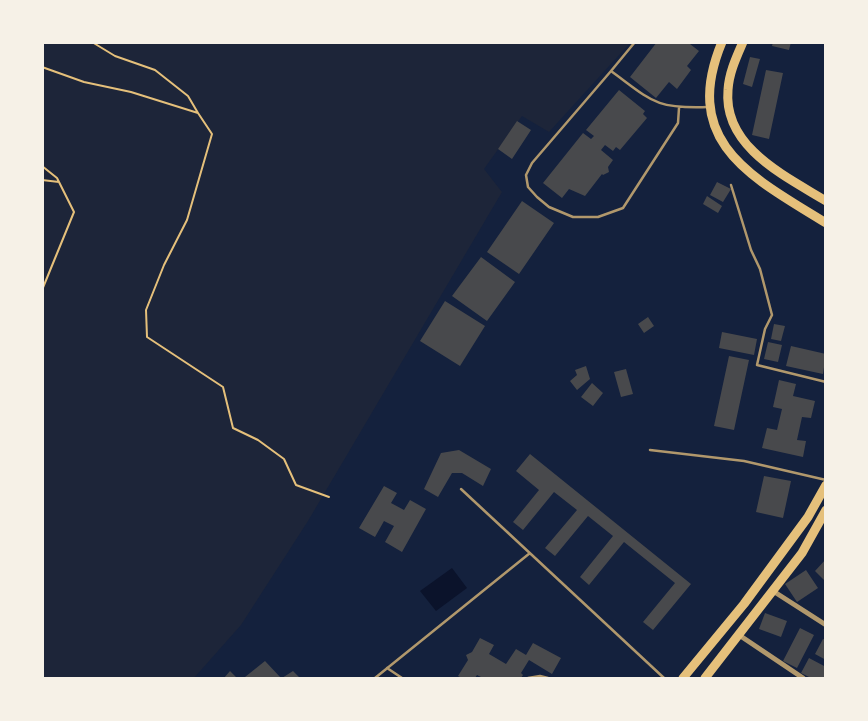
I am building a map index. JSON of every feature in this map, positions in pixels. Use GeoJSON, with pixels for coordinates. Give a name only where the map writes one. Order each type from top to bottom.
{"type":"FeatureCollection","features":[{"type":"Feature","properties":{"kind":"main road"},"geometry":{"type":"LineString","coordinates":[[722,42],[709,86],[709,107],[716,132],[740,165],[766,186],[826,223]]}},
{"type":"Feature","properties":{"kind":"main road"},"geometry":{"type":"LineString","coordinates":[[742,42],[728,88],[727,100],[734,124],[744,140],[765,162],[826,201]]}},
{"type":"Feature","properties":{"kind":"main road"},"geometry":{"type":"LineString","coordinates":[[683,678],[744,604],[808,517],[826,485]]}},
{"type":"Feature","properties":{"kind":"main road"},"geometry":{"type":"LineString","coordinates":[[705,678],[802,553],[826,510]]}},
{"type":"Feature","properties":{"kind":"street"},"geometry":{"type":"LineString","coordinates":[[773,591],[826,625]]}},
{"type":"Feature","properties":{"kind":"street"},"geometry":{"type":"LineString","coordinates":[[739,635],[803,678]]}},
{"type":"Feature","properties":{"kind":"lane"},"geometry":{"type":"LineString","coordinates":[[635,42],[532,163],[526,175],[528,187],[549,207],[573,217],[598,217],[623,208],[678,123],[679,108]]}},
{"type":"Feature","properties":{"kind":"lane"},"geometry":{"type":"LineString","coordinates":[[611,71],[655,103],[679,108],[709,107]]}},
{"type":"Feature","properties":{"kind":"lane"},"geometry":{"type":"LineString","coordinates":[[731,186],[751,250],[760,268],[772,315],[765,329],[757,365],[826,382]]}},
{"type":"Feature","properties":{"kind":"lane"},"geometry":{"type":"LineString","coordinates":[[650,450],[744,461],[826,480]]}},
{"type":"Feature","properties":{"kind":"lane"},"geometry":{"type":"LineString","coordinates":[[461,489],[664,678]]}},
{"type":"Feature","properties":{"kind":"lane"},"geometry":{"type":"LineString","coordinates":[[375,678],[530,552]]}},
{"type":"Feature","properties":{"kind":"lane"},"geometry":{"type":"LineString","coordinates":[[387,668],[402,678]]}},
{"type":"Feature","properties":{"kind":"lane"},"geometry":{"type":"LineString","coordinates":[[528,678],[540,676],[548,678]]}},
{"type":"Feature","properties":{"kind":"path"},"geometry":{"type":"LineString","coordinates":[[92,42],[115,56],[155,70],[188,96],[212,134],[210,148],[187,220],[164,265],[146,310],[147,337],[223,387],[233,428],[258,440],[284,459],[296,485],[329,497]]}},
{"type":"Feature","properties":{"kind":"path"},"geometry":{"type":"LineString","coordinates":[[42,66],[84,82],[131,92],[198,113]]}},
{"type":"Feature","properties":{"kind":"path"},"geometry":{"type":"LineString","coordinates":[[42,166],[59,182],[74,212],[42,290]]}},
{"type":"Feature","properties":{"kind":"path"},"geometry":{"type":"LineString","coordinates":[[42,180],[59,182]]}},
{"type":"Feature","properties":{"kind":"shaded area"},"geometry":{"type":"Polygon","coordinates":[[[42,43],[630,43],[549,132],[522,116],[484,169],[502,192],[308,521],[241,625],[194,678],[43,678],[42,43]]]}},
{"type":"Feature","properties":{"kind":"shaded area"},"geometry":{"type":"Polygon","coordinates":[[[452,568],[467,588],[436,611],[420,591],[452,568]]]}},
{"type":"Feature","properties":{"kind":"building"},"geometry":{"type":"Polygon","coordinates":[[[657,42],[692,42],[690,44],[699,51],[687,66],[691,70],[677,89],[669,82],[656,98],[630,77],[657,42]]]}},
{"type":"Feature","properties":{"kind":"building"},"geometry":{"type":"Polygon","coordinates":[[[773,42],[791,42],[789,50],[772,46],[773,42]]]}},
{"type":"Feature","properties":{"kind":"building"},"geometry":{"type":"Polygon","coordinates":[[[750,57],[760,59],[752,87],[743,84],[750,57]]]}},
{"type":"Feature","properties":{"kind":"building"},"geometry":{"type":"Polygon","coordinates":[[[766,70],[783,73],[769,139],[752,135],[766,70]]]}},
{"type":"Feature","properties":{"kind":"building"},"geometry":{"type":"Polygon","coordinates":[[[619,90],[645,111],[643,114],[647,118],[620,150],[616,147],[613,151],[605,145],[601,150],[613,160],[608,167],[609,172],[602,174],[585,196],[569,189],[562,198],[543,183],[583,133],[591,139],[594,136],[586,130],[619,90]]]}},
{"type":"Feature","properties":{"kind":"building"},"geometry":{"type":"Polygon","coordinates":[[[517,121],[531,130],[512,159],[498,149],[517,121]]]}},
{"type":"Feature","properties":{"kind":"building"},"geometry":{"type":"Polygon","coordinates":[[[717,182],[731,189],[723,202],[710,195],[717,182]]]}},
{"type":"Feature","properties":{"kind":"building"},"geometry":{"type":"Polygon","coordinates":[[[707,196],[722,206],[718,213],[703,204],[707,196]]]}},
{"type":"Feature","properties":{"kind":"building"},"geometry":{"type":"Polygon","coordinates":[[[522,201],[554,223],[519,274],[487,252],[522,201]]]}},
{"type":"Feature","properties":{"kind":"building"},"geometry":{"type":"Polygon","coordinates":[[[481,257],[515,282],[487,321],[452,296],[481,257]]]}},
{"type":"Feature","properties":{"kind":"building"},"geometry":{"type":"Polygon","coordinates":[[[445,301],[485,326],[460,366],[420,341],[445,301]]]}},
{"type":"Feature","properties":{"kind":"building"},"geometry":{"type":"Polygon","coordinates":[[[648,317],[654,326],[644,333],[638,324],[648,317]]]}},
{"type":"Feature","properties":{"kind":"building"},"geometry":{"type":"Polygon","coordinates":[[[774,324],[785,326],[781,341],[771,339],[774,324]]]}},
{"type":"Feature","properties":{"kind":"building"},"geometry":{"type":"Polygon","coordinates":[[[722,332],[757,339],[754,355],[719,348],[722,332]]]}},
{"type":"Feature","properties":{"kind":"building"},"geometry":{"type":"Polygon","coordinates":[[[768,342],[782,345],[778,362],[764,359],[768,342]]]}},
{"type":"Feature","properties":{"kind":"building"},"geometry":{"type":"Polygon","coordinates":[[[791,346],[826,354],[823,374],[786,366],[791,346]]]}},
{"type":"Feature","properties":{"kind":"building"},"geometry":{"type":"Polygon","coordinates":[[[729,356],[749,360],[734,430],[714,426],[729,356]]]}},
{"type":"Feature","properties":{"kind":"building"},"geometry":{"type":"Polygon","coordinates":[[[586,366],[590,379],[577,390],[570,381],[577,375],[575,370],[586,366]]]}},
{"type":"Feature","properties":{"kind":"building"},"geometry":{"type":"Polygon","coordinates":[[[626,369],[633,394],[621,397],[614,372],[626,369]]]}},
{"type":"Feature","properties":{"kind":"building"},"geometry":{"type":"Polygon","coordinates":[[[779,380],[796,384],[793,396],[815,401],[811,418],[802,417],[797,440],[806,441],[803,457],[762,448],[767,428],[777,430],[782,409],[773,407],[779,380]]]}},
{"type":"Feature","properties":{"kind":"building"},"geometry":{"type":"Polygon","coordinates":[[[592,383],[603,393],[593,406],[581,397],[592,383]]]}},
{"type":"Feature","properties":{"kind":"building"},"geometry":{"type":"Polygon","coordinates":[[[459,450],[491,469],[483,486],[462,473],[452,473],[438,497],[424,489],[441,453],[459,450]]]}},
{"type":"Feature","properties":{"kind":"building"},"geometry":{"type":"Polygon","coordinates":[[[530,454],[691,584],[653,630],[643,622],[675,583],[624,542],[589,585],[580,577],[613,536],[588,516],[555,556],[545,548],[577,510],[554,492],[523,530],[513,522],[539,490],[516,471],[530,454]]]}},
{"type":"Feature","properties":{"kind":"building"},"geometry":{"type":"Polygon","coordinates":[[[764,476],[791,481],[783,518],[756,512],[764,476]]]}},
{"type":"Feature","properties":{"kind":"building"},"geometry":{"type":"Polygon","coordinates":[[[384,486],[397,493],[391,503],[404,510],[410,500],[426,509],[402,552],[385,542],[394,526],[384,521],[375,537],[359,528],[384,486]]]}},
{"type":"Feature","properties":{"kind":"building"},"geometry":{"type":"Polygon","coordinates":[[[826,559],[826,582],[815,571],[826,559]]]}},
{"type":"Feature","properties":{"kind":"building"},"geometry":{"type":"Polygon","coordinates":[[[806,570],[818,588],[797,602],[785,584],[806,570]]]}},
{"type":"Feature","properties":{"kind":"building"},"geometry":{"type":"Polygon","coordinates":[[[765,613],[787,621],[781,637],[759,629],[765,613]]]}},
{"type":"Feature","properties":{"kind":"building"},"geometry":{"type":"Polygon","coordinates":[[[800,628],[814,635],[797,668],[783,661],[800,628]]]}},
{"type":"Feature","properties":{"kind":"building"},"geometry":{"type":"Polygon","coordinates":[[[480,638],[494,645],[489,654],[506,664],[516,649],[526,655],[533,643],[561,658],[552,674],[529,660],[521,673],[523,675],[521,678],[483,678],[477,675],[475,678],[462,678],[458,676],[468,660],[466,655],[472,652],[480,638]]]}},
{"type":"Feature","properties":{"kind":"building"},"geometry":{"type":"Polygon","coordinates":[[[823,639],[826,640],[826,660],[815,654],[823,639]]]}},
{"type":"Feature","properties":{"kind":"building"},"geometry":{"type":"Polygon","coordinates":[[[809,658],[826,667],[826,678],[811,678],[801,673],[809,658]]]}},
{"type":"Feature","properties":{"kind":"building"},"geometry":{"type":"Polygon","coordinates":[[[265,661],[281,678],[245,677],[265,661]]]}},
{"type":"Feature","properties":{"kind":"building"},"geometry":{"type":"Polygon","coordinates":[[[230,671],[237,678],[224,678],[230,671]]]}},
{"type":"Feature","properties":{"kind":"building"},"geometry":{"type":"Polygon","coordinates":[[[293,671],[300,678],[282,678],[293,671]]]}}]}
